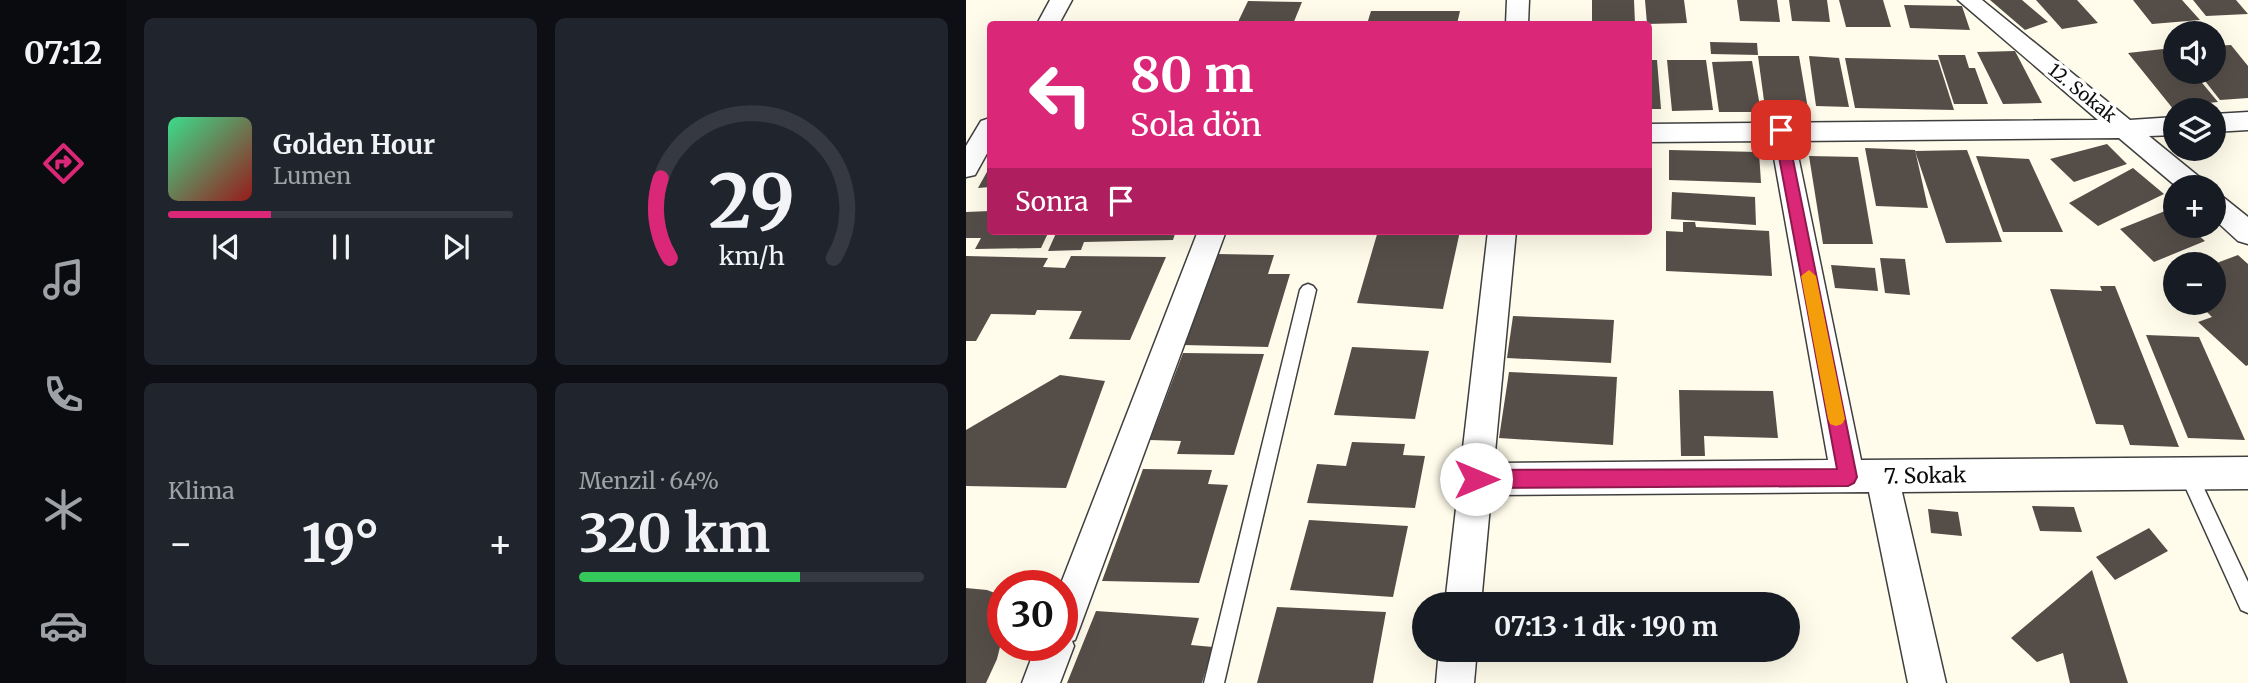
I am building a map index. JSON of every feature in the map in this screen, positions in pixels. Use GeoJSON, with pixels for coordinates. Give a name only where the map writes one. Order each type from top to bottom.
{"type":"FeatureCollection","features":[{"type":"Feature","properties":{"kind":"street"},"geometry":{"type":"LineString","coordinates":[[1050,21],[1061,0]]}},
{"type":"Feature","properties":{"kind":"street"},"geometry":{"type":"LineString","coordinates":[[1517,21],[1518,0]]}},
{"type":"Feature","properties":{"kind":"street","name":"12. Sokak"},"geometry":{"type":"LineString","coordinates":[[1969,0],[2180,175]]}},
{"type":"Feature","properties":{"kind":"street"},"geometry":{"type":"LineString","coordinates":[[2226,122],[2248,121]]}},
{"type":"Feature","properties":{"kind":"street"},"geometry":{"type":"LineString","coordinates":[[1652,133],[2163,127]]}},
{"type":"Feature","properties":{"kind":"street"},"geometry":{"type":"LineString","coordinates":[[1781,130],[1865,477],[1927,683]]}},
{"type":"Feature","properties":{"kind":"street"},"geometry":{"type":"LineString","coordinates":[[966,168],[987,138]]}},
{"type":"Feature","properties":{"kind":"street"},"geometry":{"type":"LineString","coordinates":[[2226,214],[2248,233]]}},
{"type":"Feature","properties":{"kind":"street"},"geometry":{"type":"LineString","coordinates":[[1078,585],[1210,235]]}},
{"type":"Feature","properties":{"kind":"street"},"geometry":{"type":"LineString","coordinates":[[1464,592],[1502,235]]}},
{"type":"Feature","properties":{"kind":"street","name":"7. Sokak"},"geometry":{"type":"LineString","coordinates":[[1476,479],[2248,473]]}},
{"type":"Feature","properties":{"kind":"street"},"geometry":{"type":"LineString","coordinates":[[1041,683],[1049,661]]}},
{"type":"Feature","properties":{"kind":"street"},"geometry":{"type":"LineString","coordinates":[[1455,683],[1457,662]]}},
{"type":"Feature","properties":{"kind":"lane"},"geometry":{"type":"LineString","coordinates":[[1214,683],[1308,290]]}},
{"type":"Feature","properties":{"kind":"lane"},"geometry":{"type":"LineString","coordinates":[[2188,474],[2248,603]]}},
{"type":"Feature","properties":{"kind":"building"},"geometry":{"type":"Polygon","coordinates":[[[1592,0],[1634,0],[1635,21],[1592,21],[1592,0]]]}},
{"type":"Feature","properties":{"kind":"building"},"geometry":{"type":"Polygon","coordinates":[[[1645,0],[1684,0],[1687,23],[1652,24],[1652,21],[1647,21],[1645,0]]]}},
{"type":"Feature","properties":{"kind":"building"},"geometry":{"type":"Polygon","coordinates":[[[1737,0],[1777,0],[1780,22],[1740,21],[1737,0]]]}},
{"type":"Feature","properties":{"kind":"building"},"geometry":{"type":"Polygon","coordinates":[[[1789,0],[1827,0],[1830,22],[1792,21],[1789,0]]]}},
{"type":"Feature","properties":{"kind":"building"},"geometry":{"type":"Polygon","coordinates":[[[1839,0],[1883,0],[1891,27],[1846,27],[1839,0]]]}},
{"type":"Feature","properties":{"kind":"building"},"geometry":{"type":"Polygon","coordinates":[[[1990,0],[2022,0],[2048,22],[2025,30],[1990,0]]]}},
{"type":"Feature","properties":{"kind":"building"},"geometry":{"type":"Polygon","coordinates":[[[2036,0],[2077,0],[2098,23],[2062,29],[2036,0]]]}},
{"type":"Feature","properties":{"kind":"building"},"geometry":{"type":"Polygon","coordinates":[[[2133,0],[2182,0],[2200,20],[2163,21],[2152,24],[2133,0]]]}},
{"type":"Feature","properties":{"kind":"building"},"geometry":{"type":"Polygon","coordinates":[[[2193,0],[2236,0],[2248,14],[2206,16],[2193,0]]]}},
{"type":"Feature","properties":{"kind":"building"},"geometry":{"type":"Polygon","coordinates":[[[1248,1],[1302,2],[1294,21],[1238,21],[1248,1]]]}},
{"type":"Feature","properties":{"kind":"building"},"geometry":{"type":"Polygon","coordinates":[[[1904,5],[1962,6],[1970,30],[1910,28],[1904,5]]]}},
{"type":"Feature","properties":{"kind":"building"},"geometry":{"type":"Polygon","coordinates":[[[1371,11],[1460,11],[1458,21],[1368,21],[1371,11]]]}},
{"type":"Feature","properties":{"kind":"building"},"geometry":{"type":"Polygon","coordinates":[[[1710,42],[1757,43],[1758,55],[1711,54],[1710,42]]]}},
{"type":"Feature","properties":{"kind":"building"},"geometry":{"type":"Polygon","coordinates":[[[2226,45],[2231,45],[2248,66],[2248,98],[2218,98],[2207,84],[2226,84],[2226,45]]]}},
{"type":"Feature","properties":{"kind":"building"},"geometry":{"type":"Polygon","coordinates":[[[2163,49],[2163,84],[2203,84],[2215,98],[2164,98],[2128,53],[2163,49]]]}},
{"type":"Feature","properties":{"kind":"building"},"geometry":{"type":"Polygon","coordinates":[[[2015,51],[2042,103],[2003,104],[1977,52],[2015,51]]]}},
{"type":"Feature","properties":{"kind":"building"},"geometry":{"type":"Polygon","coordinates":[[[1938,55],[1965,55],[1969,68],[1975,68],[1988,104],[1954,104],[1938,55]]]}},
{"type":"Feature","properties":{"kind":"building"},"geometry":{"type":"Polygon","coordinates":[[[1758,56],[1799,56],[1808,109],[1765,108],[1758,56]]]}},
{"type":"Feature","properties":{"kind":"building"},"geometry":{"type":"Polygon","coordinates":[[[1809,56],[1839,58],[1849,107],[1816,106],[1809,56]]]}},
{"type":"Feature","properties":{"kind":"building"},"geometry":{"type":"Polygon","coordinates":[[[1845,58],[1938,60],[1954,110],[1855,108],[1845,58]]]}},
{"type":"Feature","properties":{"kind":"building"},"geometry":{"type":"Polygon","coordinates":[[[1652,60],[1657,60],[1661,109],[1652,109],[1652,60]]]}},
{"type":"Feature","properties":{"kind":"building"},"geometry":{"type":"Polygon","coordinates":[[[1667,60],[1706,60],[1713,110],[1672,111],[1667,60]]]}},
{"type":"Feature","properties":{"kind":"building"},"geometry":{"type":"Polygon","coordinates":[[[1752,61],[1761,112],[1719,112],[1712,62],[1752,61]]]}},
{"type":"Feature","properties":{"kind":"building"},"geometry":{"type":"Polygon","coordinates":[[[2107,144],[2127,164],[2074,182],[2050,159],[2107,144]]]}},
{"type":"Feature","properties":{"kind":"building"},"geometry":{"type":"Polygon","coordinates":[[[1865,148],[1915,150],[1928,208],[1876,206],[1865,148]]]}},
{"type":"Feature","properties":{"kind":"building"},"geometry":{"type":"Polygon","coordinates":[[[1669,150],[1759,152],[1761,183],[1669,180],[1669,150]]]}},
{"type":"Feature","properties":{"kind":"building"},"geometry":{"type":"Polygon","coordinates":[[[1967,150],[2002,242],[1946,243],[1915,151],[1967,150]]]}},
{"type":"Feature","properties":{"kind":"building"},"geometry":{"type":"Polygon","coordinates":[[[1809,156],[1858,157],[1873,244],[1823,244],[1809,156]]]}},
{"type":"Feature","properties":{"kind":"building"},"geometry":{"type":"Polygon","coordinates":[[[1976,156],[2029,159],[2063,232],[2003,232],[1976,156]]]}},
{"type":"Feature","properties":{"kind":"building"},"geometry":{"type":"Polygon","coordinates":[[[2133,168],[2163,193],[2098,226],[2069,203],[2133,168]]]}},
{"type":"Feature","properties":{"kind":"building"},"geometry":{"type":"Polygon","coordinates":[[[987,172],[987,187],[978,188],[987,172]]]}},
{"type":"Feature","properties":{"kind":"building"},"geometry":{"type":"Polygon","coordinates":[[[1672,192],[1755,197],[1756,225],[1671,219],[1672,192]]]}},
{"type":"Feature","properties":{"kind":"building"},"geometry":{"type":"Polygon","coordinates":[[[987,211],[987,235],[1047,235],[1041,248],[975,249],[981,238],[966,238],[966,212],[987,211]]]}},
{"type":"Feature","properties":{"kind":"building"},"geometry":{"type":"Polygon","coordinates":[[[2163,212],[2163,238],[2202,238],[2205,241],[2178,252],[2163,252],[2163,258],[2154,262],[2120,229],[2163,212]]]}},
{"type":"Feature","properties":{"kind":"building"},"geometry":{"type":"Polygon","coordinates":[[[1683,222],[1695,222],[1696,227],[1769,231],[1772,276],[1666,271],[1666,231],[1683,232],[1683,222]]]}},
{"type":"Feature","properties":{"kind":"building"},"geometry":{"type":"Polygon","coordinates":[[[1055,235],[1175,235],[1173,240],[1084,242],[1081,250],[1048,251],[1055,235]]]}},
{"type":"Feature","properties":{"kind":"building"},"geometry":{"type":"Polygon","coordinates":[[[1377,235],[1459,235],[1443,309],[1357,303],[1377,235]]]}},
{"type":"Feature","properties":{"kind":"building"},"geometry":{"type":"Polygon","coordinates":[[[1217,254],[1274,255],[1268,274],[1290,274],[1268,347],[1183,345],[1217,254]]]}},
{"type":"Feature","properties":{"kind":"building"},"geometry":{"type":"Polygon","coordinates":[[[2238,255],[2248,264],[2246,366],[2198,322],[2212,317],[2210,315],[2226,315],[2226,260],[2238,255]]]}},
{"type":"Feature","properties":{"kind":"building"},"geometry":{"type":"Polygon","coordinates":[[[966,256],[1048,258],[1043,267],[1065,268],[1071,256],[1166,257],[1130,340],[1069,339],[1082,311],[1037,310],[1035,315],[991,314],[976,341],[966,341],[966,256]]]}},
{"type":"Feature","properties":{"kind":"building"},"geometry":{"type":"Polygon","coordinates":[[[1880,258],[1905,259],[1910,295],[1885,293],[1880,258]]]}},
{"type":"Feature","properties":{"kind":"building"},"geometry":{"type":"Polygon","coordinates":[[[1831,265],[1875,268],[1878,291],[1835,288],[1831,265]]]}},
{"type":"Feature","properties":{"kind":"building"},"geometry":{"type":"Polygon","coordinates":[[[2100,286],[2115,286],[2179,447],[2130,445],[2123,425],[2096,424],[2050,289],[2102,291],[2100,286]]]}},
{"type":"Feature","properties":{"kind":"building"},"geometry":{"type":"Polygon","coordinates":[[[1513,316],[1614,320],[1611,363],[1507,358],[1513,316]]]}},
{"type":"Feature","properties":{"kind":"building"},"geometry":{"type":"Polygon","coordinates":[[[2146,335],[2199,337],[2245,440],[2188,438],[2146,335]]]}},
{"type":"Feature","properties":{"kind":"building"},"geometry":{"type":"Polygon","coordinates":[[[1352,347],[1429,351],[1415,419],[1334,415],[1352,347]]]}},
{"type":"Feature","properties":{"kind":"building"},"geometry":{"type":"Polygon","coordinates":[[[1183,353],[1264,354],[1234,455],[1177,454],[1181,441],[1150,440],[1183,353]]]}},
{"type":"Feature","properties":{"kind":"building"},"geometry":{"type":"Polygon","coordinates":[[[1509,372],[1617,377],[1613,445],[1499,438],[1509,372]]]}},
{"type":"Feature","properties":{"kind":"building"},"geometry":{"type":"Polygon","coordinates":[[[1060,375],[1105,381],[1066,488],[966,486],[966,430],[1060,375]]]}},
{"type":"Feature","properties":{"kind":"building"},"geometry":{"type":"Polygon","coordinates":[[[1679,390],[1773,391],[1778,438],[1704,436],[1705,456],[1681,456],[1679,390]]]}},
{"type":"Feature","properties":{"kind":"building"},"geometry":{"type":"Polygon","coordinates":[[[1352,442],[1405,444],[1403,455],[1425,456],[1415,508],[1307,503],[1317,464],[1346,466],[1352,442]]]}},
{"type":"Feature","properties":{"kind":"building"},"geometry":{"type":"Polygon","coordinates":[[[1143,469],[1212,470],[1208,484],[1228,485],[1199,583],[1102,581],[1143,469]]]}},
{"type":"Feature","properties":{"kind":"building"},"geometry":{"type":"Polygon","coordinates":[[[2032,506],[2074,507],[2082,532],[2040,531],[2032,506]]]}},
{"type":"Feature","properties":{"kind":"building"},"geometry":{"type":"Polygon","coordinates":[[[1928,509],[1958,512],[1962,536],[1931,533],[1928,509]]]}},
{"type":"Feature","properties":{"kind":"building"},"geometry":{"type":"Polygon","coordinates":[[[1309,520],[1408,526],[1393,597],[1290,590],[1309,520]]]}},
{"type":"Feature","properties":{"kind":"building"},"geometry":{"type":"Polygon","coordinates":[[[2149,528],[2168,551],[2115,580],[2096,557],[2149,528]]]}},
{"type":"Feature","properties":{"kind":"building"},"geometry":{"type":"Polygon","coordinates":[[[2092,570],[2128,683],[2070,683],[2063,653],[2037,662],[2011,638],[2092,570]]]}},
{"type":"Feature","properties":{"kind":"building"},"geometry":{"type":"Polygon","coordinates":[[[966,588],[987,590],[987,661],[996,661],[986,683],[966,683],[966,588]]]}},
{"type":"Feature","properties":{"kind":"building"},"geometry":{"type":"Polygon","coordinates":[[[1277,607],[1386,612],[1373,683],[1257,683],[1277,607]]]}},
{"type":"Feature","properties":{"kind":"building"},"geometry":{"type":"Polygon","coordinates":[[[1096,611],[1199,618],[1191,645],[1213,647],[1202,683],[1067,683],[1096,611]]]}},
{"type":"Feature","properties":{"kind":"slow traffic"},"geometry":{"type":"LineString","coordinates":[[1809,276],[1836,419]]}},
{"type":"Feature","properties":{"kind":"route"},"geometry":{"type":"LineString","coordinates":[[1476,479],[1848,477],[1781,130]]}}]}
